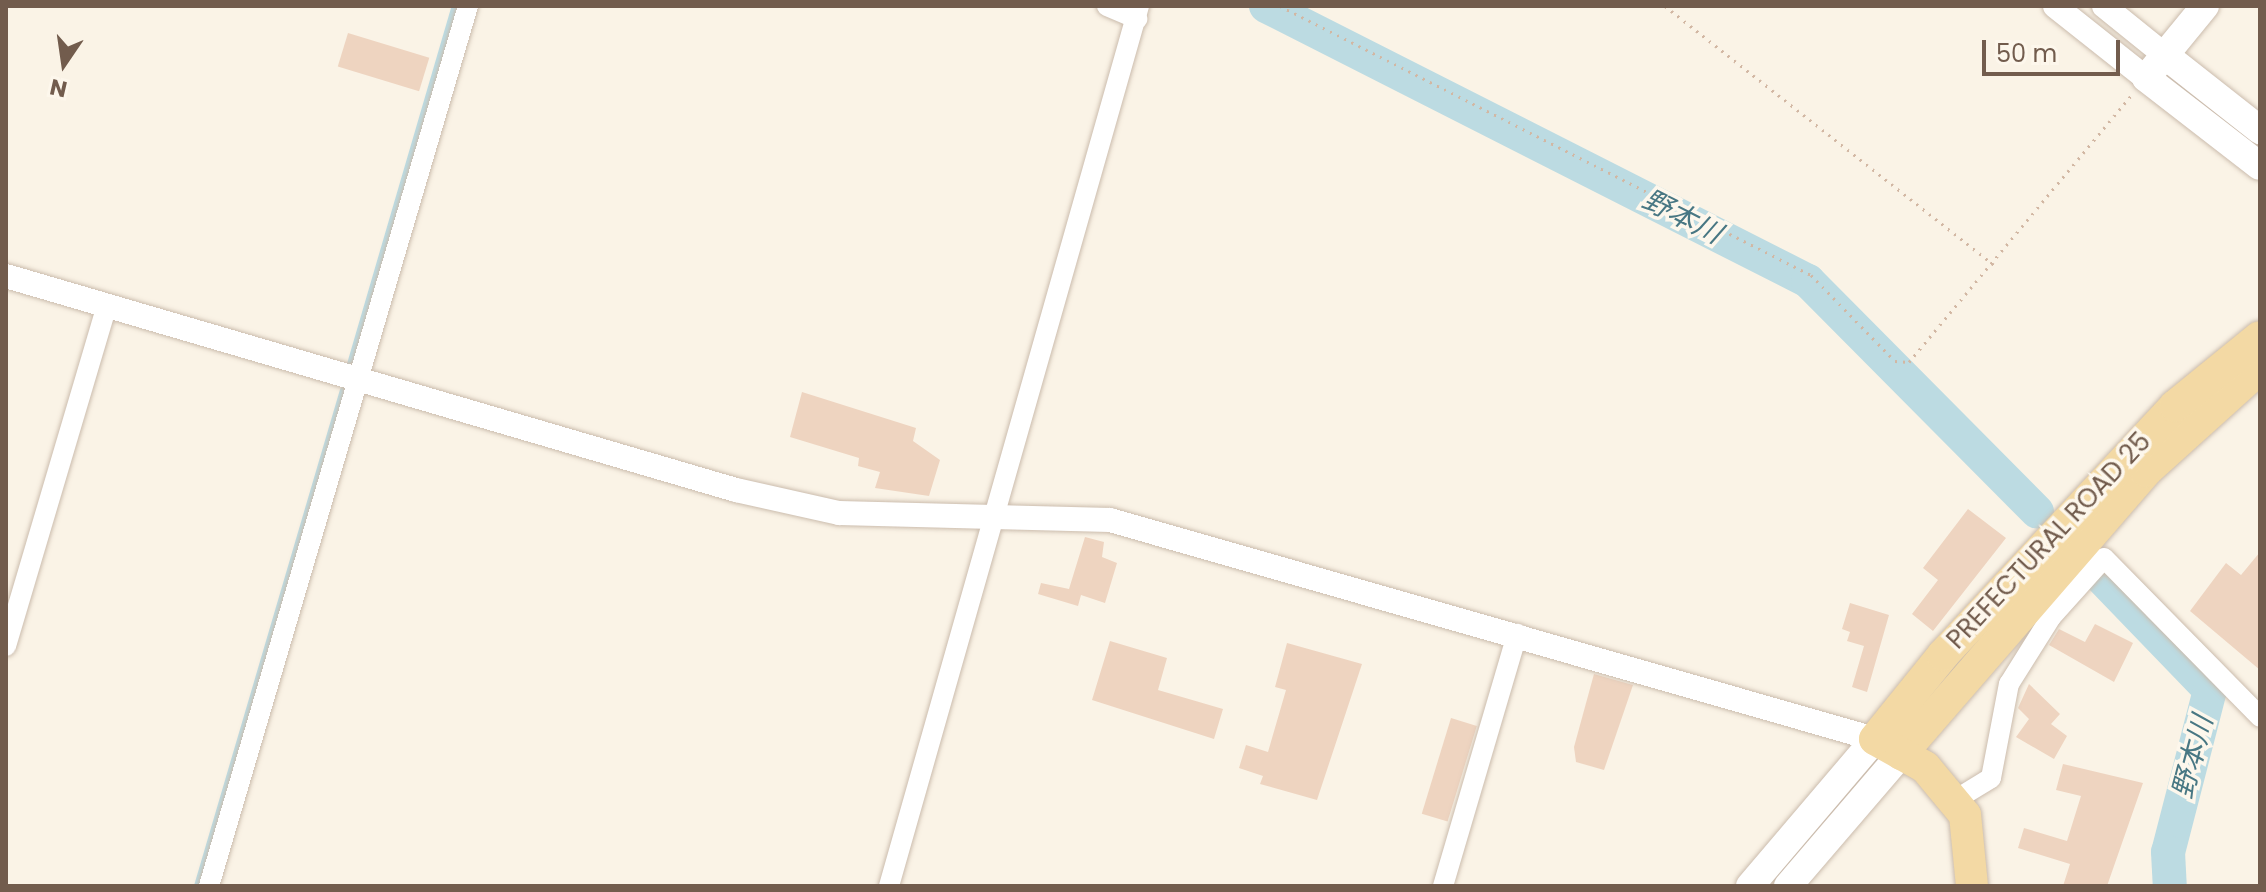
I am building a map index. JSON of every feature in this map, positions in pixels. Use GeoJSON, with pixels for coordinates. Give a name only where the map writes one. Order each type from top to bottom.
{"type":"FeatureCollection","features":[{"type":"Feature","properties":{"kind":"main road"},"geometry":{"type":"LineString","coordinates":[[2205,6],[2146,78],[2260,166]]}},
{"type":"Feature","properties":{"kind":"main road"},"geometry":{"type":"LineString","coordinates":[[2166,56],[2260,130]]}},
{"type":"Feature","properties":{"kind":"main road","name":"PREFECTURAL ROAD 25"},"geometry":{"type":"LineString","coordinates":[[1888,747],[1953,644],[2175,406],[2260,337]]}},
{"type":"Feature","properties":{"kind":"main road","name":"PREFECTURAL ROAD 25"},"geometry":{"type":"LineString","coordinates":[[1888,747],[2146,471],[2260,368]]}},
{"type":"Feature","properties":{"kind":"main road"},"geometry":{"type":"LineString","coordinates":[[1888,747],[1925,767],[1955,800],[1971,837],[1972,886]]}},
{"type":"Feature","properties":{"kind":"main road"},"geometry":{"type":"LineString","coordinates":[[1750,886],[1888,747]]}},
{"type":"Feature","properties":{"kind":"main road"},"geometry":{"type":"LineString","coordinates":[[1788,886],[1888,747]]}},
{"type":"Feature","properties":{"kind":"street"},"geometry":{"type":"LineString","coordinates":[[209,886],[468,6]]}},
{"type":"Feature","properties":{"kind":"street"},"geometry":{"type":"LineString","coordinates":[[889,886],[1138,13],[1107,6]]}},
{"type":"Feature","properties":{"kind":"street"},"geometry":{"type":"LineString","coordinates":[[2055,6],[2146,78]]}},
{"type":"Feature","properties":{"kind":"street"},"geometry":{"type":"LineString","coordinates":[[2104,6],[2166,56]]}},
{"type":"Feature","properties":{"kind":"street"},"geometry":{"type":"LineString","coordinates":[[6,276],[359,379],[839,513],[925,519],[997,512],[1110,520],[1517,634],[1888,747]]}},
{"type":"Feature","properties":{"kind":"street"},"geometry":{"type":"LineString","coordinates":[[6,646],[107,305]]}},
{"type":"Feature","properties":{"kind":"street"},"geometry":{"type":"LineString","coordinates":[[1955,800],[1991,778],[2009,684],[2051,617],[2104,558],[2260,717]]}},
{"type":"Feature","properties":{"kind":"street"},"geometry":{"type":"LineString","coordinates":[[1443,886],[1517,634]]}},
{"type":"Feature","properties":{"kind":"path"},"geometry":{"type":"LineString","coordinates":[[1280,6],[1811,275],[1895,361],[1909,362],[1994,265],[2146,78]]}},
{"type":"Feature","properties":{"kind":"path"},"geometry":{"type":"LineString","coordinates":[[1665,6],[1994,265]]}},
{"type":"Feature","properties":{"kind":"building"},"geometry":{"type":"Polygon","coordinates":[[[348,33],[429,58],[419,91],[338,66],[348,33]]]}},
{"type":"Feature","properties":{"kind":"building"},"geometry":{"type":"Polygon","coordinates":[[[802,392],[916,428],[913,441],[940,460],[929,496],[875,488],[880,472],[858,466],[859,458],[790,437],[802,392]]]}},
{"type":"Feature","properties":{"kind":"building"},"geometry":{"type":"Polygon","coordinates":[[[1968,509],[2006,538],[1933,631],[1912,614],[1938,580],[1923,568],[1968,509]]]}},
{"type":"Feature","properties":{"kind":"building"},"geometry":{"type":"Polygon","coordinates":[[[1085,537],[1104,542],[1102,557],[1117,563],[1105,603],[1081,595],[1078,606],[1038,594],[1041,583],[1069,589],[1085,537]]]}},
{"type":"Feature","properties":{"kind":"building"},"geometry":{"type":"Polygon","coordinates":[[[2260,552],[2260,670],[2190,611],[2226,563],[2241,575],[2260,552]]]}},
{"type":"Feature","properties":{"kind":"building"},"geometry":{"type":"Polygon","coordinates":[[[1850,603],[1889,615],[1867,692],[1852,687],[1864,646],[1847,641],[1850,632],[1842,629],[1850,603]]]}},
{"type":"Feature","properties":{"kind":"building"},"geometry":{"type":"Polygon","coordinates":[[[2095,624],[2133,643],[2114,682],[2049,645],[2059,629],[2085,642],[2095,624]]]}},
{"type":"Feature","properties":{"kind":"building"},"geometry":{"type":"Polygon","coordinates":[[[1110,641],[1167,658],[1158,690],[1223,709],[1214,739],[1092,700],[1110,641]]]}},
{"type":"Feature","properties":{"kind":"building"},"geometry":{"type":"Polygon","coordinates":[[[1287,643],[1362,664],[1317,800],[1260,784],[1263,776],[1239,768],[1246,745],[1268,752],[1286,690],[1275,687],[1287,643]]]}},
{"type":"Feature","properties":{"kind":"building"},"geometry":{"type":"Polygon","coordinates":[[[1594,674],[1633,685],[1604,770],[1576,762],[1574,747],[1594,674]]]}},
{"type":"Feature","properties":{"kind":"building"},"geometry":{"type":"Polygon","coordinates":[[[2029,684],[2060,714],[2051,724],[2067,736],[2054,759],[2016,737],[2029,719],[2018,708],[2029,684]]]}},
{"type":"Feature","properties":{"kind":"building"},"geometry":{"type":"Polygon","coordinates":[[[1451,718],[1477,726],[1448,822],[1422,814],[1451,718]]]}},
{"type":"Feature","properties":{"kind":"building"},"geometry":{"type":"Polygon","coordinates":[[[2063,764],[2143,783],[2107,886],[2063,886],[2070,864],[2018,848],[2024,828],[2067,841],[2081,796],[2056,790],[2063,764]]]}},
{"type":"Feature","properties":{"kind":"waterway"},"geometry":{"type":"LineString","coordinates":[[350,364],[455,6]]}},
{"type":"Feature","properties":{"kind":"waterway","name":"野本川"},"geometry":{"type":"LineString","coordinates":[[1266,6],[1808,281],[2037,512]]}},
{"type":"Feature","properties":{"kind":"waterway"},"geometry":{"type":"LineString","coordinates":[[197,886],[343,390]]}},
{"type":"Feature","properties":{"kind":"waterway","name":"野本川"},"geometry":{"type":"LineString","coordinates":[[2099,575],[2210,690],[2168,852],[2170,886]]}}]}
